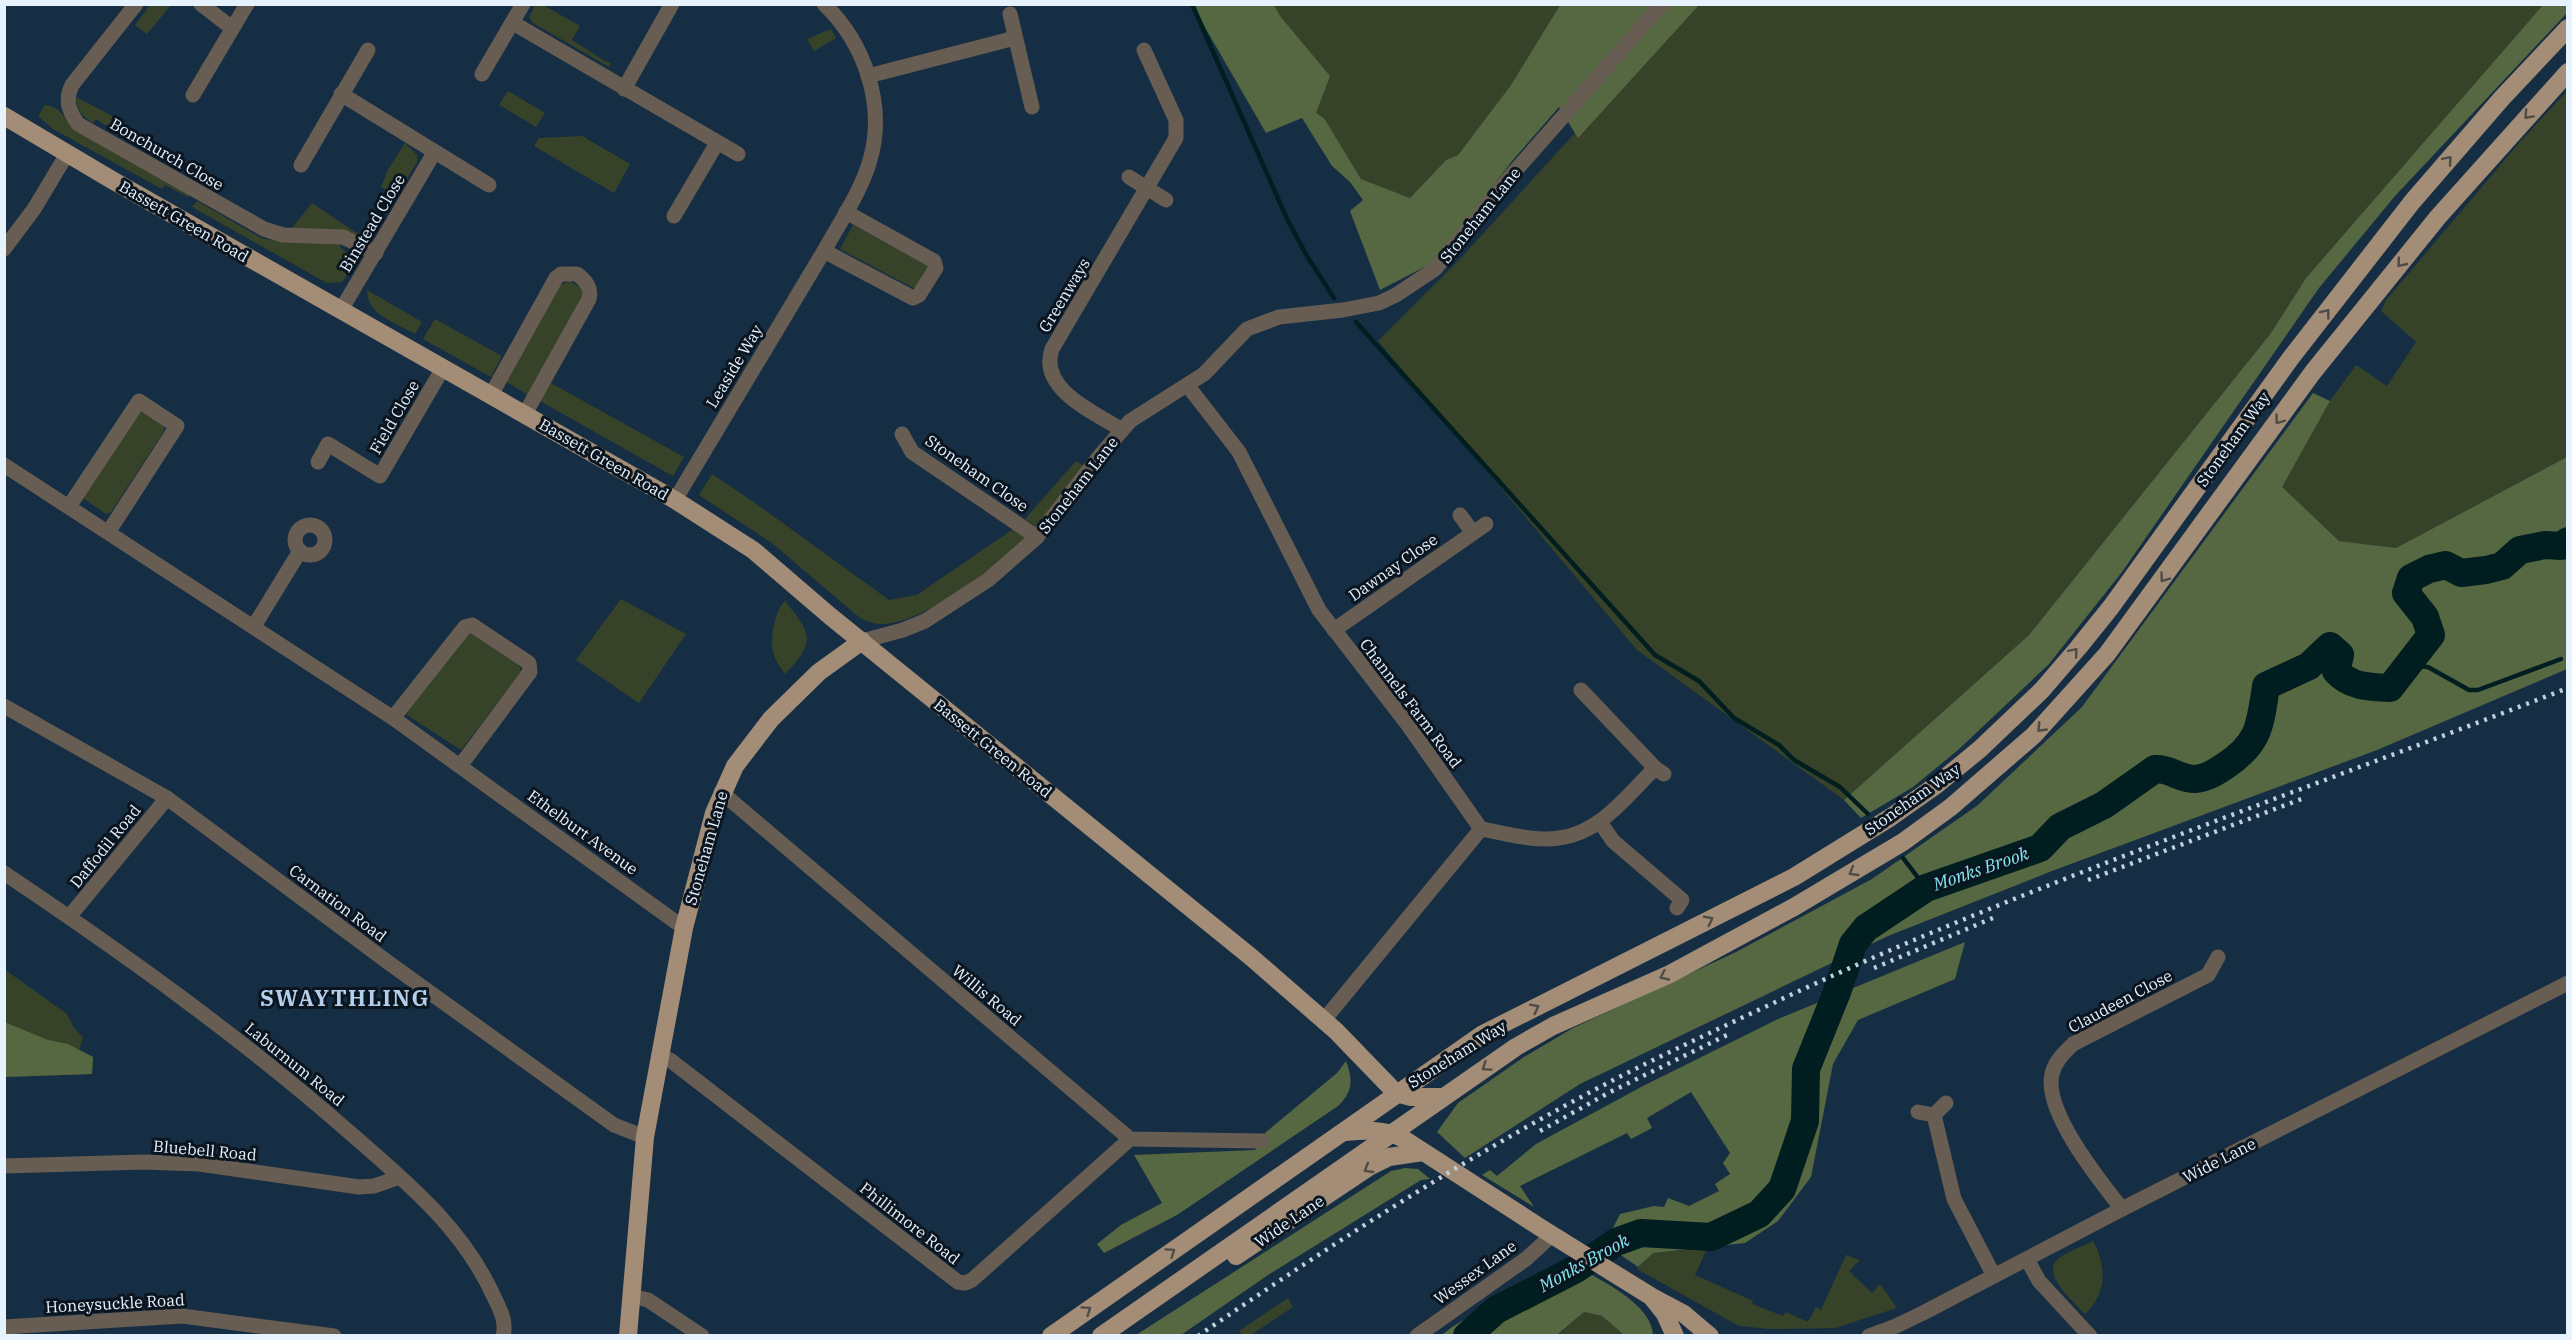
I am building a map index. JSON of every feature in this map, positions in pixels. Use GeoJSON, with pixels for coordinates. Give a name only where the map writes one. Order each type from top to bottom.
{"type":"FeatureCollection","features":[{"type":"Feature","properties":{"kind":"main road","name":"Stoneham Way"},"geometry":{"type":"LineString","coordinates":[[1051,1335],[1483,1034],[1794,878],[1935,786],[1980,749],[2042,690],[2078,648],[2111,607],[2290,359],[2412,202],[2502,98],[2568,28]]}},
{"type":"Feature","properties":{"kind":"main road","name":"Stoneham Way"},"geometry":{"type":"LineString","coordinates":[[1101,1335],[1516,1047],[1553,1026],[1670,974],[1794,907],[1903,842],[1952,807],[2011,756],[2072,696],[2107,654],[2313,372],[2438,217],[2568,72]]}},
{"type":"Feature","properties":{"kind":"main road","name":"Bassett Green Road"},"geometry":{"type":"LineString","coordinates":[[4,116],[675,500],[753,549],[862,641],[1244,951],[1324,1020],[1396,1093]]}},
{"type":"Feature","properties":{"kind":"main road","name":"Stoneham Lane"},"geometry":{"type":"LineString","coordinates":[[628,1335],[645,1137],[659,1055],[684,928],[709,828],[721,792],[740,758],[787,701],[834,660],[862,641]]}},
{"type":"Feature","properties":{"kind":"main road"},"geometry":{"type":"LineString","coordinates":[[1396,1093],[1411,1097],[1442,1097]]}},
{"type":"Feature","properties":{"kind":"main road"},"geometry":{"type":"LineString","coordinates":[[1345,1132],[1362,1130],[1392,1133],[1446,1164],[1652,1298],[1684,1314],[1710,1335]]}},
{"type":"Feature","properties":{"kind":"main road","name":"Wide Lane"},"geometry":{"type":"LineString","coordinates":[[1157,1298],[1200,1280],[1369,1167],[1389,1157],[1423,1152]]}},
{"type":"Feature","properties":{"kind":"main road"},"geometry":{"type":"LineString","coordinates":[[1652,1298],[1665,1314],[1676,1335]]}},
{"type":"Feature","properties":{"kind":"street","name":"Bonchurch Close"},"geometry":{"type":"LineString","coordinates":[[136,4],[72,85],[67,100],[68,107],[78,124],[264,229],[283,235],[343,237],[376,253]]}},
{"type":"Feature","properties":{"kind":"street"},"geometry":{"type":"LineString","coordinates":[[201,4],[232,28]]}},
{"type":"Feature","properties":{"kind":"street"},"geometry":{"type":"LineString","coordinates":[[193,94],[247,4]]}},
{"type":"Feature","properties":{"kind":"street"},"geometry":{"type":"LineString","coordinates":[[482,74],[523,4]]}},
{"type":"Feature","properties":{"kind":"street"},"geometry":{"type":"LineString","coordinates":[[624,89],[672,4]]}},
{"type":"Feature","properties":{"kind":"street","name":"Leaside Way"},"geometry":{"type":"LineString","coordinates":[[675,500],[846,212],[870,161],[874,142],[874,104],[868,76],[859,51],[849,33],[824,4]]}},
{"type":"Feature","properties":{"kind":"street","name":"Stoneham Lane"},"geometry":{"type":"LineString","coordinates":[[862,641],[903,630],[925,621],[988,580],[1037,537],[1122,430],[1145,410],[1188,386],[1204,374],[1247,329],[1261,322],[1379,303],[1396,295],[1435,269],[1509,178],[1662,4]]}},
{"type":"Feature","properties":{"kind":"street"},"geometry":{"type":"LineString","coordinates":[[1010,15],[1032,107]]}},
{"type":"Feature","properties":{"kind":"street"},"geometry":{"type":"LineString","coordinates":[[513,23],[738,154]]}},
{"type":"Feature","properties":{"kind":"street"},"geometry":{"type":"LineString","coordinates":[[868,76],[1015,38]]}},
{"type":"Feature","properties":{"kind":"street"},"geometry":{"type":"LineString","coordinates":[[301,165],[368,50]]}},
{"type":"Feature","properties":{"kind":"street","name":"Greenways"},"geometry":{"type":"LineString","coordinates":[[1122,430],[1065,393],[1056,384],[1049,367],[1050,357],[1176,138],[1178,129],[1176,120],[1143,50]]}},
{"type":"Feature","properties":{"kind":"street"},"geometry":{"type":"LineString","coordinates":[[341,94],[489,185]]}},
{"type":"Feature","properties":{"kind":"street"},"geometry":{"type":"LineString","coordinates":[[674,216],[717,143]]}},
{"type":"Feature","properties":{"kind":"street","name":"Binstead Close"},"geometry":{"type":"LineString","coordinates":[[341,310],[434,153]]}},
{"type":"Feature","properties":{"kind":"street"},"geometry":{"type":"LineString","coordinates":[[4,249],[34,209],[67,154]]}},
{"type":"Feature","properties":{"kind":"street"},"geometry":{"type":"LineString","coordinates":[[1129,177],[1166,200]]}},
{"type":"Feature","properties":{"kind":"street"},"geometry":{"type":"LineString","coordinates":[[824,250],[913,298],[919,295],[936,268],[934,261],[846,212]]}},
{"type":"Feature","properties":{"kind":"street","name":"Bassett Green Road"},"geometry":{"type":"LineString","coordinates":[[491,395],[556,278],[561,274],[577,274],[588,285],[591,292],[589,299],[525,414]]}},
{"type":"Feature","properties":{"kind":"street","name":"Field Close"},"geometry":{"type":"LineString","coordinates":[[318,462],[328,444],[380,476],[443,368]]}},
{"type":"Feature","properties":{"kind":"street","name":"Channels Farm Road"},"geometry":{"type":"LineString","coordinates":[[1188,386],[1239,452],[1319,610],[1408,725],[1481,828]]}},
{"type":"Feature","properties":{"kind":"street"},"geometry":{"type":"LineString","coordinates":[[70,506],[139,401],[177,426],[109,531]]}},
{"type":"Feature","properties":{"kind":"street","name":"Stoneham Close"},"geometry":{"type":"LineString","coordinates":[[902,434],[912,452],[1037,537]]}},
{"type":"Feature","properties":{"kind":"street","name":"Ethelburt Avenue"},"geometry":{"type":"LineString","coordinates":[[4,465],[109,531],[393,718],[684,928]]}},
{"type":"Feature","properties":{"kind":"street"},"geometry":{"type":"LineString","coordinates":[[1460,515],[1473,533]]}},
{"type":"Feature","properties":{"kind":"street","name":"Dawnay Close"},"geometry":{"type":"LineString","coordinates":[[1334,630],[1486,524]]}},
{"type":"Feature","properties":{"kind":"street"},"geometry":{"type":"LineString","coordinates":[[254,626],[300,551]]}},
{"type":"Feature","properties":{"kind":"street"},"geometry":{"type":"LineString","coordinates":[[393,718],[465,627],[472,625],[529,663],[530,672],[460,766]]}},
{"type":"Feature","properties":{"kind":"street"},"geometry":{"type":"LineString","coordinates":[[1324,1020],[1481,828],[1523,836],[1558,839],[1583,832],[1600,822],[1660,771],[1581,690]]}},
{"type":"Feature","properties":{"kind":"street","name":"Carnation Road"},"geometry":{"type":"LineString","coordinates":[[4,706],[168,798],[389,963],[614,1125],[645,1137]]}},
{"type":"Feature","properties":{"kind":"street","name":"Willis Road"},"geometry":{"type":"LineString","coordinates":[[721,792],[1130,1138]]}},
{"type":"Feature","properties":{"kind":"street","name":"Daffodil Road"},"geometry":{"type":"LineString","coordinates":[[69,917],[168,798]]}},
{"type":"Feature","properties":{"kind":"street"},"geometry":{"type":"LineString","coordinates":[[1600,822],[1613,841],[1682,900],[1677,908]]}},
{"type":"Feature","properties":{"kind":"street","name":"Laburnum Road"},"geometry":{"type":"LineString","coordinates":[[4,873],[69,917],[276,1069],[427,1201],[453,1228],[484,1273],[502,1313],[503,1335]]}},
{"type":"Feature","properties":{"kind":"street","name":"Claudeen Close"},"geometry":{"type":"LineString","coordinates":[[2122,1209],[2087,1166],[2052,1099],[2052,1075],[2060,1057],[2073,1044],[2208,975],[2218,957]]}},
{"type":"Feature","properties":{"kind":"street","name":"Wide Lane"},"geometry":{"type":"LineString","coordinates":[[1869,1335],[1896,1326],[2568,983]]}},
{"type":"Feature","properties":{"kind":"street","name":"Phillimore Road"},"geometry":{"type":"LineString","coordinates":[[659,1055],[670,1060],[958,1282],[965,1283],[972,1280],[1130,1138]]}},
{"type":"Feature","properties":{"kind":"street"},"geometry":{"type":"LineString","coordinates":[[1946,1102],[1926,1113],[1954,1199],[1994,1276]]}},
{"type":"Feature","properties":{"kind":"street"},"geometry":{"type":"LineString","coordinates":[[1130,1138],[1262,1141]]}},
{"type":"Feature","properties":{"kind":"street","name":"Bluebell Road"},"geometry":{"type":"LineString","coordinates":[[4,1166],[144,1162],[199,1164],[359,1187],[374,1186],[400,1177]]}},
{"type":"Feature","properties":{"kind":"street","name":"Wessex Lane"},"geometry":{"type":"LineString","coordinates":[[1417,1335],[1526,1259],[1552,1235]]}},
{"type":"Feature","properties":{"kind":"street"},"geometry":{"type":"LineString","coordinates":[[2026,1259],[2039,1281],[2090,1335]]}},
{"type":"Feature","properties":{"kind":"street"},"geometry":{"type":"LineString","coordinates":[[631,1296],[648,1300],[702,1335]]}},
{"type":"Feature","properties":{"kind":"street","name":"Honeysuckle Road"},"geometry":{"type":"LineString","coordinates":[[4,1327],[182,1316],[334,1335]]}},
{"type":"Feature","properties":{"kind":"green space"},"geometry":{"type":"Polygon","coordinates":[[[2544,4],[2567,5],[2567,13],[2395,196],[2319,288],[2122,572],[2049,664],[1958,750],[1913,787],[1861,818],[1844,800],[2029,635],[2271,333],[2306,278],[2544,4]]]}},
{"type":"Feature","properties":{"kind":"green space"},"geometry":{"type":"Polygon","coordinates":[[[150,5],[171,5],[147,34],[135,25],[150,5]]]}},
{"type":"Feature","properties":{"kind":"green space"},"geometry":{"type":"Polygon","coordinates":[[[535,5],[543,5],[580,26],[572,40],[611,63],[609,67],[533,23],[529,17],[535,5]]]}},
{"type":"Feature","properties":{"kind":"green space"},"geometry":{"type":"Polygon","coordinates":[[[1192,5],[1274,5],[1280,16],[1330,76],[1316,113],[1324,118],[1361,179],[1410,198],[1446,160],[1458,155],[1511,85],[1560,5],[1699,5],[1578,138],[1559,107],[1512,161],[1436,261],[1380,290],[1350,211],[1363,200],[1350,182],[1332,166],[1302,118],[1266,133],[1192,5]]]}},
{"type":"Feature","properties":{"kind":"green space"},"geometry":{"type":"Polygon","coordinates":[[[1274,5],[1560,5],[1511,85],[1458,155],[1446,160],[1410,198],[1361,179],[1324,118],[1316,113],[1274,5]]]}},
{"type":"Feature","properties":{"kind":"green space"},"geometry":{"type":"Polygon","coordinates":[[[1692,5],[2544,5],[2306,278],[2271,333],[2029,635],[1844,800],[1637,650],[1378,341],[1459,260],[1692,5]]]}},
{"type":"Feature","properties":{"kind":"green space"},"geometry":{"type":"Polygon","coordinates":[[[831,29],[836,38],[814,51],[807,39],[831,29]]]}},
{"type":"Feature","properties":{"kind":"green space"},"geometry":{"type":"Polygon","coordinates":[[[508,91],[545,113],[536,127],[499,105],[508,91]]]}},
{"type":"Feature","properties":{"kind":"green space"},"geometry":{"type":"Polygon","coordinates":[[[2567,91],[2567,457],[2396,548],[2338,541],[2281,487],[2330,401],[2356,365],[2387,386],[2416,342],[2381,311],[2386,300],[2519,143],[2567,91]]]}},
{"type":"Feature","properties":{"kind":"green space"},"geometry":{"type":"Polygon","coordinates":[[[76,97],[122,121],[114,131],[96,119],[93,123],[80,112],[76,97]]]}},
{"type":"Feature","properties":{"kind":"green space"},"geometry":{"type":"Polygon","coordinates":[[[45,105],[56,108],[67,121],[190,195],[188,197],[165,185],[162,189],[53,129],[38,116],[45,105]]]}},
{"type":"Feature","properties":{"kind":"green space"},"geometry":{"type":"Polygon","coordinates":[[[582,136],[630,164],[614,193],[534,146],[539,138],[582,136]]]}},
{"type":"Feature","properties":{"kind":"green space"},"geometry":{"type":"Polygon","coordinates":[[[405,143],[417,155],[417,162],[397,195],[381,187],[388,170],[405,143]]]}},
{"type":"Feature","properties":{"kind":"green space"},"geometry":{"type":"Polygon","coordinates":[[[197,201],[263,239],[341,243],[340,247],[351,256],[351,270],[342,282],[327,283],[192,207],[197,201]]]}},
{"type":"Feature","properties":{"kind":"green space"},"geometry":{"type":"Polygon","coordinates":[[[312,203],[355,232],[366,235],[363,239],[292,228],[312,203]]]}},
{"type":"Feature","properties":{"kind":"green space"},"geometry":{"type":"Polygon","coordinates":[[[853,225],[928,266],[928,271],[915,289],[840,249],[853,225]]]}},
{"type":"Feature","properties":{"kind":"green space"},"geometry":{"type":"Polygon","coordinates":[[[569,281],[582,288],[584,293],[528,395],[505,381],[560,285],[569,281]]]}},
{"type":"Feature","properties":{"kind":"green space"},"geometry":{"type":"Polygon","coordinates":[[[367,290],[422,322],[415,334],[377,312],[368,299],[367,290]]]}},
{"type":"Feature","properties":{"kind":"green space"},"geometry":{"type":"Polygon","coordinates":[[[435,319],[502,356],[491,377],[423,339],[435,319]]]}},
{"type":"Feature","properties":{"kind":"green space"},"geometry":{"type":"Polygon","coordinates":[[[551,383],[684,457],[673,476],[540,401],[551,383]]]}},
{"type":"Feature","properties":{"kind":"green space"},"geometry":{"type":"Polygon","coordinates":[[[2313,393],[2330,401],[2282,487],[2339,541],[2396,548],[2567,457],[2567,669],[2377,750],[2052,871],[1888,936],[1580,1084],[1465,1158],[1437,1132],[1458,1103],[1524,1057],[1573,1028],[1736,952],[1872,879],[1978,805],[2082,707],[2313,393]]]}},
{"type":"Feature","properties":{"kind":"green space"},"geometry":{"type":"Polygon","coordinates":[[[144,412],[164,426],[164,431],[111,512],[106,514],[83,498],[140,413],[144,412]]]}},
{"type":"Feature","properties":{"kind":"green space"},"geometry":{"type":"Polygon","coordinates":[[[1076,461],[1086,467],[1037,527],[1025,519],[1076,461]]]}},
{"type":"Feature","properties":{"kind":"green space"},"geometry":{"type":"Polygon","coordinates":[[[712,474],[889,600],[917,595],[1016,527],[1030,538],[977,579],[933,607],[891,623],[873,623],[860,618],[772,543],[699,495],[712,474]]]}},
{"type":"Feature","properties":{"kind":"green space"},"geometry":{"type":"Polygon","coordinates":[[[621,599],[686,634],[639,703],[576,660],[621,599]]]}},
{"type":"Feature","properties":{"kind":"green space"},"geometry":{"type":"Polygon","coordinates":[[[785,601],[800,621],[807,638],[802,654],[785,674],[774,655],[772,639],[778,611],[785,601]]]}},
{"type":"Feature","properties":{"kind":"green space"},"geometry":{"type":"Polygon","coordinates":[[[470,632],[518,665],[522,671],[461,750],[407,715],[470,632]]]}},
{"type":"Feature","properties":{"kind":"green space"},"geometry":{"type":"Polygon","coordinates":[[[1965,942],[1955,979],[1858,1020],[1833,1064],[1811,1177],[1778,1221],[1745,1243],[1653,1253],[1638,1267],[1605,1244],[1620,1214],[1654,1206],[1664,1207],[1668,1198],[1689,1206],[1719,1191],[1715,1184],[1730,1174],[1723,1163],[1730,1153],[1691,1092],[1647,1118],[1652,1128],[1631,1139],[1627,1133],[1520,1186],[1534,1207],[1482,1175],[1490,1170],[1497,1176],[1536,1144],[1643,1086],[1778,1019],[1965,942]]]}},
{"type":"Feature","properties":{"kind":"green space"},"geometry":{"type":"Polygon","coordinates":[[[4,969],[67,1014],[74,1028],[83,1037],[79,1051],[93,1057],[92,1074],[5,1077],[4,969]]]}},
{"type":"Feature","properties":{"kind":"green space"},"geometry":{"type":"Polygon","coordinates":[[[4,1022],[48,1040],[68,1044],[93,1057],[92,1074],[5,1077],[4,1022]]]}},
{"type":"Feature","properties":{"kind":"green space"},"geometry":{"type":"Polygon","coordinates":[[[1346,1061],[1350,1074],[1349,1091],[1338,1106],[1177,1215],[1104,1253],[1097,1244],[1121,1225],[1162,1203],[1134,1155],[1255,1150],[1265,1133],[1337,1073],[1346,1061]]]}},
{"type":"Feature","properties":{"kind":"green space"},"geometry":{"type":"Polygon","coordinates":[[[1405,1168],[1418,1169],[1430,1179],[1421,1180],[1268,1275],[1181,1335],[1136,1335],[1391,1171],[1405,1168]]]}},
{"type":"Feature","properties":{"kind":"green space"},"geometry":{"type":"Polygon","coordinates":[[[2093,1241],[2101,1260],[2101,1289],[2098,1298],[2085,1314],[2067,1296],[2053,1272],[2058,1259],[2093,1241]]]}},
{"type":"Feature","properties":{"kind":"green space"},"geometry":{"type":"Polygon","coordinates":[[[1704,1248],[1706,1251],[1695,1275],[1753,1301],[1752,1304],[1783,1316],[1786,1312],[1808,1322],[1816,1307],[1821,1310],[1846,1255],[1860,1260],[1849,1271],[1872,1293],[1880,1284],[1897,1308],[1835,1328],[1770,1329],[1739,1326],[1637,1269],[1652,1253],[1704,1248]]]}},
{"type":"Feature","properties":{"kind":"green space"},"geometry":{"type":"Polygon","coordinates":[[[1564,1260],[1603,1281],[1631,1300],[1650,1323],[1653,1335],[1624,1335],[1602,1316],[1584,1312],[1557,1335],[1442,1335],[1452,1327],[1564,1260]]]}},
{"type":"Feature","properties":{"kind":"green space"},"geometry":{"type":"Polygon","coordinates":[[[1288,1298],[1293,1307],[1251,1335],[1242,1335],[1239,1331],[1288,1298]]]}},
{"type":"Feature","properties":{"kind":"green space"},"geometry":{"type":"Polygon","coordinates":[[[1584,1312],[1602,1316],[1624,1335],[1557,1336],[1584,1312]]]}},
{"type":"Feature","properties":{"kind":"waterway"},"geometry":{"type":"LineString","coordinates":[[1192,4],[1287,219],[1334,298]]}},
{"type":"Feature","properties":{"kind":"waterway"},"geometry":{"type":"LineString","coordinates":[[1356,322],[1655,655],[1699,681],[1734,718],[1779,745],[1794,760],[1840,787],[1868,814]]}},
{"type":"Feature","properties":{"kind":"waterway","name":"Monks Brook"},"geometry":{"type":"LineString","coordinates":[[1467,1336],[1496,1310],[1576,1269],[1616,1242],[1641,1233],[1711,1237],[1759,1214],[1782,1189],[1805,1121],[1806,1069],[1837,992],[1853,944],[1866,928],[1926,888],[2040,848],[2060,827],[2104,805],[2155,769],[2195,779],[2218,770],[2237,758],[2252,741],[2260,722],[2266,686],[2309,666],[2330,646],[2340,655],[2336,671],[2342,676],[2361,685],[2390,688],[2431,635],[2425,617],[2406,593],[2411,578],[2429,569],[2446,565],[2461,573],[2486,570],[2502,566],[2520,550],[2545,545],[2561,546],[2568,541]]}},
{"type":"Feature","properties":{"kind":"waterway"},"geometry":{"type":"LineString","coordinates":[[2409,665],[2428,667],[2469,690],[2478,690],[2561,659]]}},
{"type":"Feature","properties":{"kind":"waterway"},"geometry":{"type":"LineString","coordinates":[[1903,858],[1926,888]]}},
{"type":"Feature","properties":{"kind":"railway"},"geometry":{"type":"LineString","coordinates":[[1198,1336],[1431,1183],[1552,1113],[1676,1049],[1863,962],[2005,903],[2568,688]]}},
{"type":"Feature","properties":{"kind":"railway"},"geometry":{"type":"LineString","coordinates":[[2088,880],[2304,798]]}},
{"type":"Feature","properties":{"kind":"railway"},"geometry":{"type":"LineString","coordinates":[[1874,968],[1993,918]]}},
{"type":"Feature","properties":{"kind":"railway"},"geometry":{"type":"LineString","coordinates":[[1540,1131],[1610,1092],[1727,1035]]}},
{"type":"Feature","properties":{"kind":"district","name":"SWAYTHLING"},"geometry":{"type":"Point","coordinates":[345,998]}}]}
